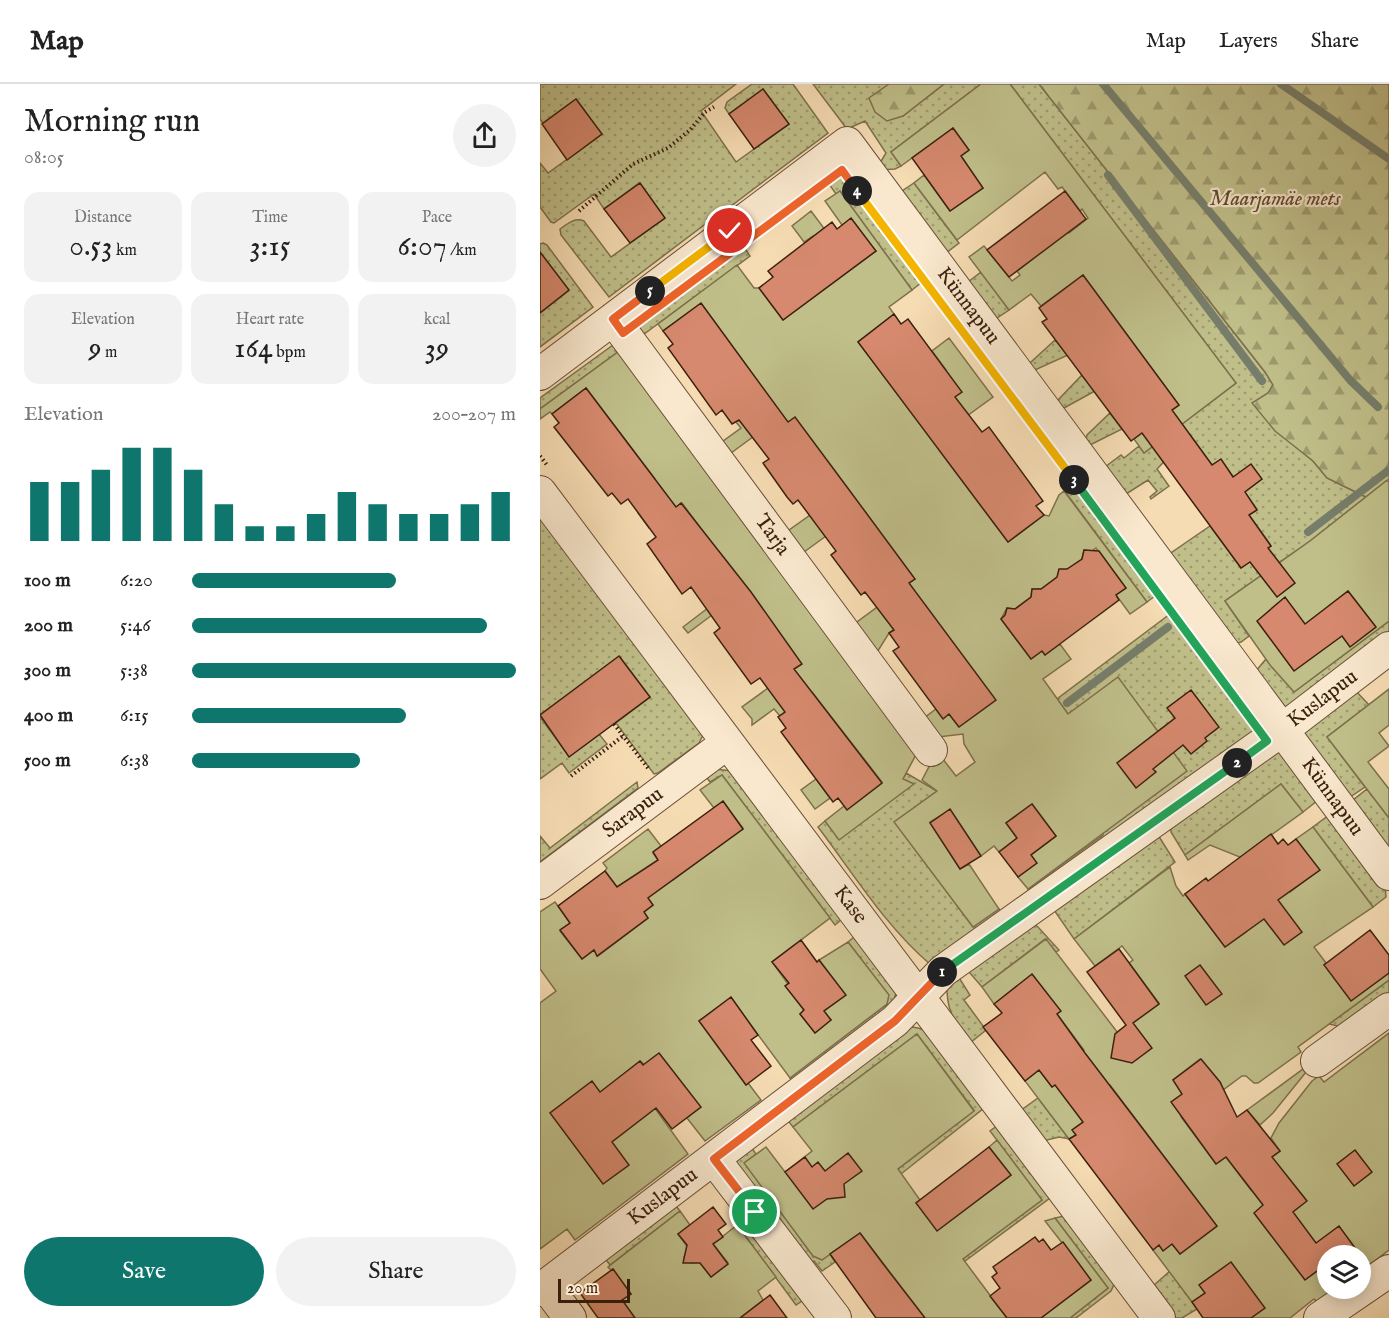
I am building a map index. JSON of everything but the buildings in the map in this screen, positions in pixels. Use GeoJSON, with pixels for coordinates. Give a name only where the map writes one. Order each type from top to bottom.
{"type":"FeatureCollection","features":[{"type":"Feature","properties":{"kind":"street","name":"Künnapuu"},"geometry":{"type":"LineString","coordinates":[[613,319],[847,143],[1389,874]]}},
{"type":"Feature","properties":{"kind":"street"},"geometry":{"type":"LineString","coordinates":[[540,374],[613,319]]}},
{"type":"Feature","properties":{"kind":"street","name":"Tarja"},"geometry":{"type":"LineString","coordinates":[[613,319],[931,750]]}},
{"type":"Feature","properties":{"kind":"street","name":"Kase"},"geometry":{"type":"LineString","coordinates":[[540,492],[920,996],[1159,1318]]}},
{"type":"Feature","properties":{"kind":"street","name":"Kuslapuu"},"geometry":{"type":"LineString","coordinates":[[543,1288],[895,1021],[943,971],[1282,730],[1389,648]]}},
{"type":"Feature","properties":{"kind":"street","name":"Sarapuu"},"geometry":{"type":"LineString","coordinates":[[540,883],[727,743]]}},
{"type":"Feature","properties":{"kind":"street"},"geometry":{"type":"LineString","coordinates":[[1317,1060],[1389,1009]]}},
{"type":"Feature","properties":{"kind":"street"},"geometry":{"type":"LineString","coordinates":[[714,1159],[836,1318]]}},
{"type":"Feature","properties":{"kind":"street"},"geometry":{"type":"LineString","coordinates":[[1320,1318],[1389,1271]]}},
{"type":"Feature","properties":{"kind":"street"},"geometry":{"type":"LineString","coordinates":[[543,1288],[570,1318]]}},
{"type":"Feature","properties":{"kind":"path"},"geometry":{"type":"LineString","coordinates":[[579,211],[633,164],[668,148],[690,130],[705,112],[714,107]]}},
{"type":"Feature","properties":{"kind":"path"},"geometry":{"type":"LineString","coordinates":[[614,724],[652,773]]}},
{"type":"Feature","properties":{"kind":"path"},"geometry":{"type":"LineString","coordinates":[[571,776],[623,736]]}},
{"type":"Feature","properties":{"kind":"green space"},"geometry":{"type":"Polygon","coordinates":[[[540,84],[736,84],[701,111],[736,162],[789,124],[763,89],[729,114],[725,108],[727,102],[752,84],[793,84],[828,133],[731,206],[724,206],[707,219],[708,222],[609,297],[561,235],[560,229],[574,220],[584,221],[611,257],[665,218],[639,183],[604,209],[594,194],[554,223],[551,222],[540,207],[540,163],[548,173],[602,134],[576,99],[543,123],[540,119],[540,84]]]}},
{"type":"Feature","properties":{"kind":"green space"},"geometry":{"type":"Polygon","coordinates":[[[813,84],[889,84],[903,116],[944,84],[981,84],[891,152],[901,166],[895,169],[879,170],[877,168],[886,153],[865,121],[847,129],[813,84]]]}},
{"type":"Feature","properties":{"kind":"green space"},"geometry":{"type":"Polygon","coordinates":[[[889,84],[944,84],[903,116],[887,121],[875,112],[869,98],[889,84]]]}},
{"type":"Feature","properties":{"kind":"green space"},"geometry":{"type":"Polygon","coordinates":[[[981,84],[1010,84],[1236,383],[1144,453],[1134,439],[1179,405],[1083,275],[1041,306],[1031,294],[1009,310],[969,257],[984,246],[1012,281],[1020,275],[1017,271],[1027,263],[1060,221],[1069,233],[1088,218],[1082,209],[1080,211],[1062,187],[1058,189],[1045,172],[957,240],[914,183],[924,175],[950,211],[983,188],[961,156],[969,150],[953,128],[901,166],[891,152],[981,84]]]}},
{"type":"Feature","properties":{"kind":"green space"},"geometry":{"type":"Polygon","coordinates":[[[1010,84],[1039,84],[1265,372],[1273,384],[1269,393],[1295,446],[1313,461],[1327,478],[1366,497],[1310,541],[1225,601],[1249,636],[1241,642],[1234,644],[1168,555],[1210,526],[1241,568],[1271,546],[1249,515],[1257,509],[1221,460],[1212,465],[1190,435],[1157,469],[1169,486],[1151,499],[1150,497],[1157,491],[1148,480],[1126,494],[1101,470],[1121,455],[1124,458],[1139,446],[1144,453],[1236,383],[1010,84]]]}},
{"type":"Feature","properties":{"kind":"green space","name":"Maarjamäe mets"},"geometry":{"type":"Polygon","coordinates":[[[1039,84],[1389,84],[1389,479],[1366,497],[1327,478],[1313,461],[1275,431],[1252,403],[1268,393],[1273,385],[1265,372],[1039,84]]]}},
{"type":"Feature","properties":{"kind":"green space"},"geometry":{"type":"Polygon","coordinates":[[[842,174],[922,282],[912,290],[840,191],[836,194],[829,184],[842,174]]]}},
{"type":"Feature","properties":{"kind":"green space"},"geometry":{"type":"Polygon","coordinates":[[[914,183],[959,243],[942,256],[896,195],[914,183]]]}},
{"type":"Feature","properties":{"kind":"green space"},"geometry":{"type":"Polygon","coordinates":[[[840,191],[912,290],[889,307],[894,314],[858,342],[927,433],[962,407],[939,376],[946,370],[932,351],[949,338],[993,397],[967,416],[939,450],[1008,542],[1044,515],[1049,516],[1059,495],[1064,491],[1147,602],[1130,614],[1116,595],[1126,588],[1096,548],[1092,551],[1084,550],[1082,559],[1041,589],[1032,589],[1031,597],[1015,609],[1007,608],[1001,619],[1031,659],[1042,651],[1045,655],[1060,644],[1071,659],[1043,679],[1068,714],[1118,677],[1187,771],[1028,889],[1018,877],[1036,863],[1031,855],[1056,836],[1032,804],[1006,823],[1017,838],[999,852],[994,846],[981,856],[950,810],[930,822],[960,869],[969,864],[999,909],[973,927],[894,822],[937,791],[922,780],[933,759],[939,754],[956,776],[975,762],[964,744],[963,734],[938,737],[924,718],[936,709],[943,718],[949,714],[959,727],[926,606],[889,633],[876,654],[853,625],[915,579],[863,509],[800,555],[785,533],[810,515],[763,441],[757,434],[727,456],[719,444],[741,428],[736,422],[769,397],[701,304],[663,331],[658,324],[737,265],[754,288],[759,288],[783,320],[876,251],[842,225],[825,201],[840,191]]]}},
{"type":"Feature","properties":{"kind":"green space"},"geometry":{"type":"Polygon","coordinates":[[[811,211],[829,235],[818,243],[813,236],[804,242],[792,226],[811,211]]]}},
{"type":"Feature","properties":{"kind":"green space"},"geometry":{"type":"Polygon","coordinates":[[[540,244],[547,245],[593,307],[540,347],[540,313],[569,290],[543,256],[540,258],[540,244]]]}},
{"type":"Feature","properties":{"kind":"green space"},"geometry":{"type":"Polygon","coordinates":[[[744,247],[750,256],[640,337],[632,329],[744,247]]]}},
{"type":"Feature","properties":{"kind":"green space"},"geometry":{"type":"Polygon","coordinates":[[[981,272],[1009,310],[991,322],[963,286],[981,272]]]}},
{"type":"Feature","properties":{"kind":"green space"},"geometry":{"type":"Polygon","coordinates":[[[1055,340],[1068,355],[1033,369],[1030,363],[1055,340]]]}},
{"type":"Feature","properties":{"kind":"green space"},"geometry":{"type":"Polygon","coordinates":[[[613,345],[622,349],[540,409],[540,398],[613,345]]]}},
{"type":"Feature","properties":{"kind":"green space"},"geometry":{"type":"Polygon","coordinates":[[[622,349],[919,749],[903,779],[914,784],[839,840],[825,821],[882,782],[812,692],[780,716],[774,709],[752,725],[752,719],[742,707],[801,664],[785,642],[712,615],[688,633],[683,627],[721,598],[734,573],[682,503],[649,528],[638,513],[645,508],[655,479],[586,388],[552,414],[550,412],[540,419],[540,409],[622,349]]]}},
{"type":"Feature","properties":{"kind":"green space"},"geometry":{"type":"Polygon","coordinates":[[[1082,375],[1095,391],[1064,408],[1058,402],[1059,399],[1082,375]]]}},
{"type":"Feature","properties":{"kind":"green space"},"geometry":{"type":"Polygon","coordinates":[[[1110,413],[1122,429],[1089,444],[1086,439],[1087,435],[1110,413]]]}},
{"type":"Feature","properties":{"kind":"green space"},"geometry":{"type":"Polygon","coordinates":[[[1070,480],[1156,595],[1147,602],[1061,486],[1070,480]]]}},
{"type":"Feature","properties":{"kind":"green space"},"geometry":{"type":"Polygon","coordinates":[[[1386,481],[1389,481],[1389,621],[1294,692],[1270,665],[1225,601],[1310,541],[1386,481]],[[1348,591],[1330,605],[1376,627],[1348,591]]]}},
{"type":"Feature","properties":{"kind":"green space"},"geometry":{"type":"Polygon","coordinates":[[[540,513],[703,735],[699,743],[658,773],[654,774],[616,723],[650,697],[620,657],[540,715],[540,513]]]}},
{"type":"Feature","properties":{"kind":"green space"},"geometry":{"type":"Polygon","coordinates":[[[1170,614],[1257,731],[1036,897],[1028,889],[1103,835],[1118,678],[1068,714],[1057,699],[1170,614]]]}},
{"type":"Feature","properties":{"kind":"green space"},"geometry":{"type":"Polygon","coordinates":[[[1389,621],[1389,639],[1287,711],[1255,672],[1266,659],[1294,692],[1389,621]]]}},
{"type":"Feature","properties":{"kind":"green space"},"geometry":{"type":"Polygon","coordinates":[[[1354,689],[1369,705],[1327,737],[1365,787],[1350,797],[1306,746],[1303,727],[1354,689]]]}},
{"type":"Feature","properties":{"kind":"green space"},"geometry":{"type":"Polygon","coordinates":[[[1389,689],[1389,725],[1379,733],[1389,746],[1368,762],[1389,789],[1389,818],[1327,737],[1389,689]]]}},
{"type":"Feature","properties":{"kind":"green space"},"geometry":{"type":"Polygon","coordinates":[[[540,717],[569,756],[599,734],[607,744],[569,773],[562,763],[540,779],[540,717]]]}},
{"type":"Feature","properties":{"kind":"green space"},"geometry":{"type":"Polygon","coordinates":[[[1275,751],[1282,752],[1318,800],[1303,812],[1281,784],[1185,855],[1171,832],[1171,827],[1275,751]]]}},
{"type":"Feature","properties":{"kind":"green space"},"geometry":{"type":"Polygon","coordinates":[[[715,769],[732,771],[848,914],[835,925],[722,775],[710,782],[702,771],[715,769]]]}},
{"type":"Feature","properties":{"kind":"green space"},"geometry":{"type":"Polygon","coordinates":[[[906,773],[937,791],[895,822],[973,927],[999,909],[1002,913],[931,965],[885,917],[818,827],[825,821],[839,839],[913,784],[903,779],[906,773]]]}},
{"type":"Feature","properties":{"kind":"green space"},"geometry":{"type":"Polygon","coordinates":[[[722,775],[830,918],[772,962],[804,1010],[800,1014],[815,1033],[831,1020],[824,1011],[845,995],[819,960],[848,942],[889,995],[887,1004],[790,1078],[731,998],[699,1021],[746,1085],[748,1083],[761,1100],[705,1141],[687,1118],[700,1107],[640,1061],[628,1071],[688,1154],[575,1240],[567,1229],[540,1249],[540,1003],[556,991],[540,969],[540,912],[555,902],[570,923],[560,931],[582,959],[594,950],[598,956],[648,918],[644,912],[653,905],[633,877],[617,887],[605,871],[607,868],[603,863],[648,829],[661,846],[653,853],[673,880],[743,828],[723,802],[714,808],[700,790],[722,775]]]}},
{"type":"Feature","properties":{"kind":"green space"},"geometry":{"type":"Polygon","coordinates":[[[816,779],[830,798],[815,809],[801,790],[816,779]]]}},
{"type":"Feature","properties":{"kind":"green space"},"geometry":{"type":"Polygon","coordinates":[[[637,782],[638,788],[540,862],[540,836],[550,848],[637,782]]]}},
{"type":"Feature","properties":{"kind":"green space"},"geometry":{"type":"Polygon","coordinates":[[[1281,784],[1303,812],[1256,846],[1290,892],[1319,870],[1296,839],[1313,827],[1373,907],[1314,947],[1326,963],[1324,965],[1389,973],[1389,980],[1298,1047],[1301,1052],[1258,1083],[1242,1076],[1223,1090],[1220,1082],[1200,1059],[1173,1080],[1192,1108],[1181,1117],[1216,1164],[1226,1157],[1251,1190],[1272,1157],[1280,1151],[1271,1138],[1279,1123],[1312,1081],[1319,1076],[1324,1082],[1389,1033],[1389,1250],[1371,1264],[1371,1245],[1317,1245],[1317,1299],[1323,1299],[1318,1303],[1314,1299],[1290,1318],[1251,1318],[1264,1308],[1205,1293],[1192,1302],[1153,1250],[1159,1245],[1163,1250],[1172,1244],[1180,1254],[1217,1226],[1110,1085],[1075,1111],[1083,1122],[1073,1130],[1076,1135],[1069,1139],[1025,1081],[1039,1070],[1052,1087],[1074,1071],[1068,1063],[1084,1050],[1057,1014],[1060,1011],[1032,975],[994,1004],[982,987],[1046,939],[1137,1058],[1133,1023],[1159,1003],[1129,963],[1133,960],[1122,946],[1095,966],[1074,939],[1170,867],[1176,886],[1183,896],[1185,894],[1225,947],[1246,932],[1262,887],[1240,857],[1210,845],[1188,860],[1185,855],[1281,784]]]}},
{"type":"Feature","properties":{"kind":"green space"},"geometry":{"type":"Polygon","coordinates":[[[1367,789],[1389,818],[1389,856],[1353,800],[1367,789]]]}},
{"type":"Feature","properties":{"kind":"green space"},"geometry":{"type":"Polygon","coordinates":[[[1329,815],[1385,887],[1386,897],[1373,907],[1313,827],[1329,815]]]}},
{"type":"Feature","properties":{"kind":"green space"},"geometry":{"type":"Polygon","coordinates":[[[1158,835],[1175,862],[1074,939],[1054,910],[1158,835]]]}},
{"type":"Feature","properties":{"kind":"green space"},"geometry":{"type":"Polygon","coordinates":[[[1030,921],[1059,950],[1056,952],[1045,939],[982,987],[963,965],[1030,921]]]}},
{"type":"Feature","properties":{"kind":"green space"},"geometry":{"type":"Polygon","coordinates":[[[861,931],[897,985],[891,1009],[794,1083],[790,1078],[887,1004],[888,995],[848,942],[861,931]]]}},
{"type":"Feature","properties":{"kind":"green space"},"geometry":{"type":"Polygon","coordinates":[[[956,973],[970,995],[964,1000],[986,1030],[970,1043],[949,1008],[947,981],[956,973]]]}},
{"type":"Feature","properties":{"kind":"green space"},"geometry":{"type":"Polygon","coordinates":[[[1389,980],[1389,998],[1346,1028],[1329,1024],[1389,980]]]}},
{"type":"Feature","properties":{"kind":"green space"},"geometry":{"type":"Polygon","coordinates":[[[906,1028],[927,1030],[984,1108],[901,1174],[898,1169],[974,1110],[917,1034],[793,1127],[785,1117],[906,1028]]]}},
{"type":"Feature","properties":{"kind":"green space"},"geometry":{"type":"Polygon","coordinates":[[[917,1034],[974,1111],[898,1169],[920,1200],[916,1203],[938,1230],[1011,1175],[989,1147],[997,1140],[1042,1200],[963,1259],[1007,1318],[925,1318],[860,1233],[822,1260],[813,1256],[744,1163],[766,1147],[785,1172],[812,1151],[793,1127],[917,1034]]]}},
{"type":"Feature","properties":{"kind":"green space"},"geometry":{"type":"Polygon","coordinates":[[[1310,1064],[1311,1066],[1273,1113],[1260,1125],[1247,1110],[1310,1064]]]}},
{"type":"Feature","properties":{"kind":"green space"},"geometry":{"type":"Polygon","coordinates":[[[1038,1098],[1069,1139],[1059,1137],[1043,1141],[1020,1111],[1038,1098]]]}},
{"type":"Feature","properties":{"kind":"green space"},"geometry":{"type":"Polygon","coordinates":[[[997,1126],[1051,1195],[965,1261],[963,1259],[1042,1200],[990,1131],[997,1126]]]}},
{"type":"Feature","properties":{"kind":"green space"},"geometry":{"type":"Polygon","coordinates":[[[749,1144],[756,1154],[745,1163],[813,1256],[822,1260],[830,1254],[835,1262],[822,1271],[814,1261],[808,1265],[736,1166],[737,1159],[749,1144]]]}},
{"type":"Feature","properties":{"kind":"green space"},"geometry":{"type":"Polygon","coordinates":[[[673,1202],[680,1211],[610,1265],[603,1256],[673,1202]]]}},
{"type":"Feature","properties":{"kind":"green space"},"geometry":{"type":"Polygon","coordinates":[[[680,1211],[690,1225],[678,1234],[689,1249],[684,1257],[688,1262],[694,1263],[698,1260],[711,1277],[728,1263],[713,1244],[737,1225],[776,1277],[758,1291],[763,1300],[740,1318],[635,1318],[622,1300],[631,1294],[613,1269],[608,1267],[680,1211]]]}},
{"type":"Feature","properties":{"kind":"green space"},"geometry":{"type":"Polygon","coordinates":[[[747,1216],[808,1297],[796,1305],[737,1225],[747,1216]]]}},
{"type":"Feature","properties":{"kind":"green space"},"geometry":{"type":"Polygon","coordinates":[[[1064,1216],[1115,1282],[1111,1291],[1076,1318],[1070,1318],[1108,1288],[1055,1218],[1064,1216]]]}},
{"type":"Feature","properties":{"kind":"green space"},"geometry":{"type":"Polygon","coordinates":[[[1055,1218],[1108,1288],[1070,1318],[1041,1318],[1091,1280],[1045,1221],[1055,1218]]]}},
{"type":"Feature","properties":{"kind":"green space"},"geometry":{"type":"Polygon","coordinates":[[[1170,1271],[1197,1309],[1182,1318],[1175,1318],[1153,1286],[1170,1271]]]}},
{"type":"Feature","properties":{"kind":"waterway"},"geometry":{"type":"LineString","coordinates":[[1103,84],[1350,380],[1378,407]]}},
{"type":"Feature","properties":{"kind":"waterway"},"geometry":{"type":"LineString","coordinates":[[1281,84],[1389,159]]}},
{"type":"Feature","properties":{"kind":"waterway"},"geometry":{"type":"LineString","coordinates":[[1108,175],[1262,381]]}},
{"type":"Feature","properties":{"kind":"waterway"},"geometry":{"type":"LineString","coordinates":[[1308,532],[1389,470]]}},
{"type":"Feature","properties":{"kind":"waterway"},"geometry":{"type":"LineString","coordinates":[[1067,703],[1168,627]]}},
{"type":"Feature","properties":{"kind":"route"},"geometry":{"type":"LineString","coordinates":[[730,231],[613,319],[623,333],[842,170],[1267,741],[943,971],[895,1021],[714,1159],[755,1212]]}}]}
